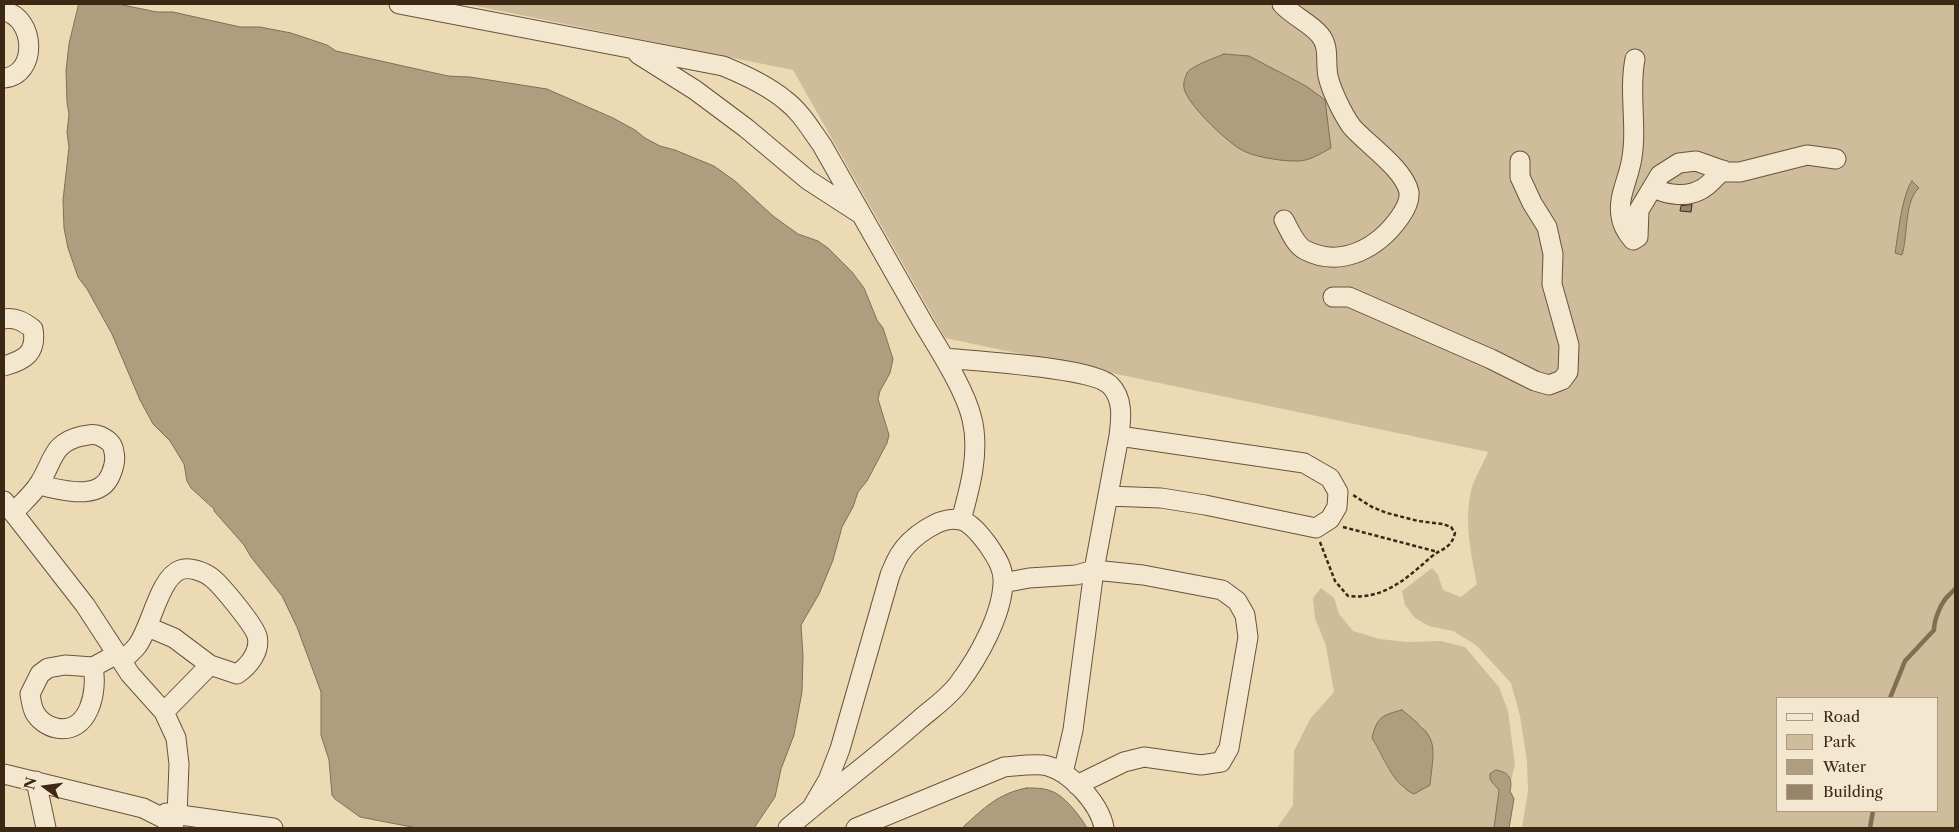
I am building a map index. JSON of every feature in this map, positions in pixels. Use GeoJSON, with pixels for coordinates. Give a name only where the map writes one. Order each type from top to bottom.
{"type":"FeatureCollection","features":[{"type":"Feature","properties":{"kind":"street"},"geometry":{"type":"LineString","coordinates":[[399,4],[723,66],[755,80],[786,100],[802,117],[822,145],[964,396],[972,418],[975,441],[969,493],[961,520]]}},
{"type":"Feature","properties":{"kind":"street"},"geometry":{"type":"LineString","coordinates":[[1282,4],[1320,35],[1325,46],[1327,75],[1332,90],[1348,119],[1352,126],[1397,170],[1406,183],[1410,194],[1406,208],[1391,229],[1369,248],[1344,257],[1325,257],[1304,250],[1284,220]]}},
{"type":"Feature","properties":{"kind":"street"},"geometry":{"type":"LineString","coordinates":[[4,11],[19,18],[27,30],[29,44],[26,62],[20,71],[12,77],[4,78]]}},
{"type":"Feature","properties":{"kind":"street"},"geometry":{"type":"LineString","coordinates":[[628,48],[696,90],[746,128],[808,180],[860,213]]}},
{"type":"Feature","properties":{"kind":"street"},"geometry":{"type":"LineString","coordinates":[[1635,59],[1632,74],[1634,140],[1630,167],[1621,201],[1623,224],[1633,240],[1638,237],[1639,210],[1660,175],[1679,163],[1696,161],[1723,170],[1740,172],[1807,155],[1836,159]]}},
{"type":"Feature","properties":{"kind":"street"},"geometry":{"type":"LineString","coordinates":[[1333,297],[1350,297],[1535,381],[1549,385],[1562,380],[1568,372],[1569,345],[1552,284],[1554,254],[1547,228],[1532,203],[1520,177],[1520,161]]}},
{"type":"Feature","properties":{"kind":"street"},"geometry":{"type":"LineString","coordinates":[[1653,188],[1670,195],[1692,194],[1704,188],[1723,170]]}},
{"type":"Feature","properties":{"kind":"street"},"geometry":{"type":"LineString","coordinates":[[4,319],[12,318],[24,322],[33,329],[35,340],[30,352],[18,362],[4,366]]}},
{"type":"Feature","properties":{"kind":"street"},"geometry":{"type":"LineString","coordinates":[[944,358],[1032,367],[1100,379],[1110,386],[1118,397],[1122,414],[1094,570],[1073,730],[1070,779]]}},
{"type":"Feature","properties":{"kind":"street"},"geometry":{"type":"LineString","coordinates":[[1108,496],[1161,498],[1321,525],[1330,519],[1337,507],[1338,492],[1330,478],[1304,463],[1119,436]]}},
{"type":"Feature","properties":{"kind":"street"},"geometry":{"type":"LineString","coordinates":[[38,485],[8,507],[85,605],[130,674],[164,712],[176,738],[179,764],[175,822]]}},
{"type":"Feature","properties":{"kind":"street"},"geometry":{"type":"LineString","coordinates":[[788,828],[885,750],[958,684],[976,657],[990,630],[1003,582],[1000,562],[974,528],[961,520],[946,521],[930,527],[915,537],[900,554],[890,574],[840,749],[828,780],[811,808]]}},
{"type":"Feature","properties":{"kind":"street"},"geometry":{"type":"LineString","coordinates":[[93,667],[117,654],[126,657],[137,647],[148,627],[163,588],[178,570],[187,568],[213,578],[250,623],[258,636],[254,658],[246,669],[237,674],[210,665],[174,638],[148,627]]}},
{"type":"Feature","properties":{"kind":"street"},"geometry":{"type":"LineString","coordinates":[[1003,582],[1076,574],[1094,570],[1143,574],[1222,590],[1237,601],[1245,615],[1248,637],[1229,748],[1221,762],[1200,765],[1144,757],[1070,779]]}},
{"type":"Feature","properties":{"kind":"street"},"geometry":{"type":"LineString","coordinates":[[164,712],[210,665]]}},
{"type":"Feature","properties":{"kind":"street"},"geometry":{"type":"LineString","coordinates":[[856,828],[1004,767],[1029,764],[1046,766],[1070,779],[1090,799],[1104,828]]}},
{"type":"Feature","properties":{"kind":"street"},"geometry":{"type":"LineString","coordinates":[[4,774],[143,808],[175,822],[273,828]]}},
{"type":"Feature","properties":{"kind":"street"},"geometry":{"type":"LineString","coordinates":[[36,781],[46,827]]}},
{"type":"Feature","properties":{"kind":"path"},"geometry":{"type":"LineString","coordinates":[[1330,478],[1372,507],[1402,518],[1443,524],[1451,527],[1455,533],[1453,541],[1448,547],[1438,552],[1418,570],[1393,587],[1365,597],[1348,596],[1335,581],[1321,525],[1438,552]]}},
{"type":"Feature","properties":{"kind":"green space"},"geometry":{"type":"Polygon","coordinates":[[[466,4],[1955,4],[1955,828],[1522,828],[1528,791],[1527,761],[1520,716],[1511,683],[1476,645],[1453,631],[1429,626],[1415,618],[1405,605],[1402,591],[1432,568],[1438,575],[1443,590],[1461,597],[1477,584],[1469,538],[1468,514],[1472,486],[1488,452],[945,338],[793,70],[466,4]]]}},
{"type":"Feature","properties":{"kind":"green space"},"geometry":{"type":"Polygon","coordinates":[[[1321,588],[1334,598],[1339,614],[1353,631],[1380,639],[1407,642],[1441,641],[1465,647],[1499,687],[1508,711],[1515,765],[1511,780],[1507,774],[1492,784],[1499,790],[1494,828],[1277,828],[1293,805],[1294,751],[1310,719],[1334,692],[1326,646],[1315,618],[1313,598],[1321,588]],[[1415,721],[1372,738],[1387,767],[1404,790],[1423,726],[1415,721]]]}},
{"type":"Feature","properties":{"kind":"water"},"geometry":{"type":"Polygon","coordinates":[[[79,4],[118,4],[157,12],[173,12],[240,27],[260,27],[291,33],[327,45],[336,51],[448,76],[470,77],[547,89],[613,118],[660,146],[714,166],[735,181],[773,216],[798,234],[818,241],[828,248],[852,272],[864,288],[877,320],[883,328],[893,359],[890,373],[880,391],[878,399],[889,435],[887,443],[867,481],[858,492],[853,507],[842,527],[833,560],[819,594],[801,625],[803,656],[802,692],[794,735],[781,769],[775,797],[754,828],[417,828],[360,817],[335,799],[332,795],[329,760],[321,735],[321,692],[297,627],[282,596],[214,509],[191,488],[187,481],[184,464],[170,441],[153,424],[140,400],[112,334],[87,289],[78,277],[68,248],[64,228],[63,200],[69,147],[66,71],[69,44],[79,4]]]}},
{"type":"Feature","properties":{"kind":"water"},"geometry":{"type":"Polygon","coordinates":[[[1224,54],[1249,56],[1306,86],[1325,100],[1331,148],[1305,160],[1282,160],[1245,152],[1225,138],[1199,112],[1187,95],[1184,86],[1189,70],[1224,54]]]}},
{"type":"Feature","properties":{"kind":"water"},"geometry":{"type":"Polygon","coordinates":[[[1912,181],[1919,188],[1911,201],[1902,255],[1895,253],[1903,205],[1912,181]]]}},
{"type":"Feature","properties":{"kind":"water"},"geometry":{"type":"Polygon","coordinates":[[[1402,710],[1428,735],[1433,749],[1430,785],[1414,794],[1406,790],[1394,777],[1372,738],[1376,725],[1381,718],[1402,710]]]}},
{"type":"Feature","properties":{"kind":"water"},"geometry":{"type":"Polygon","coordinates":[[[1496,770],[1507,774],[1511,783],[1510,791],[1514,799],[1509,828],[1494,828],[1499,790],[1492,783],[1490,774],[1496,770]]]}},
{"type":"Feature","properties":{"kind":"water"},"geometry":{"type":"Polygon","coordinates":[[[1027,788],[1045,789],[1056,793],[1072,807],[1087,828],[962,828],[984,808],[999,798],[1027,788]]]}},
{"type":"Feature","properties":{"kind":"building"},"geometry":{"type":"Polygon","coordinates":[[[1692,205],[1691,212],[1680,211],[1681,206],[1692,205]]]}},
{"type":"Feature","properties":{"kind":"waterway"},"geometry":{"type":"LineString","coordinates":[[1890,697],[1905,661],[1934,630],[1935,621],[1941,607],[1946,598],[1955,589]]}},
{"type":"Feature","properties":{"kind":"waterway"},"geometry":{"type":"LineString","coordinates":[[1870,828],[1873,812]]}}]}
